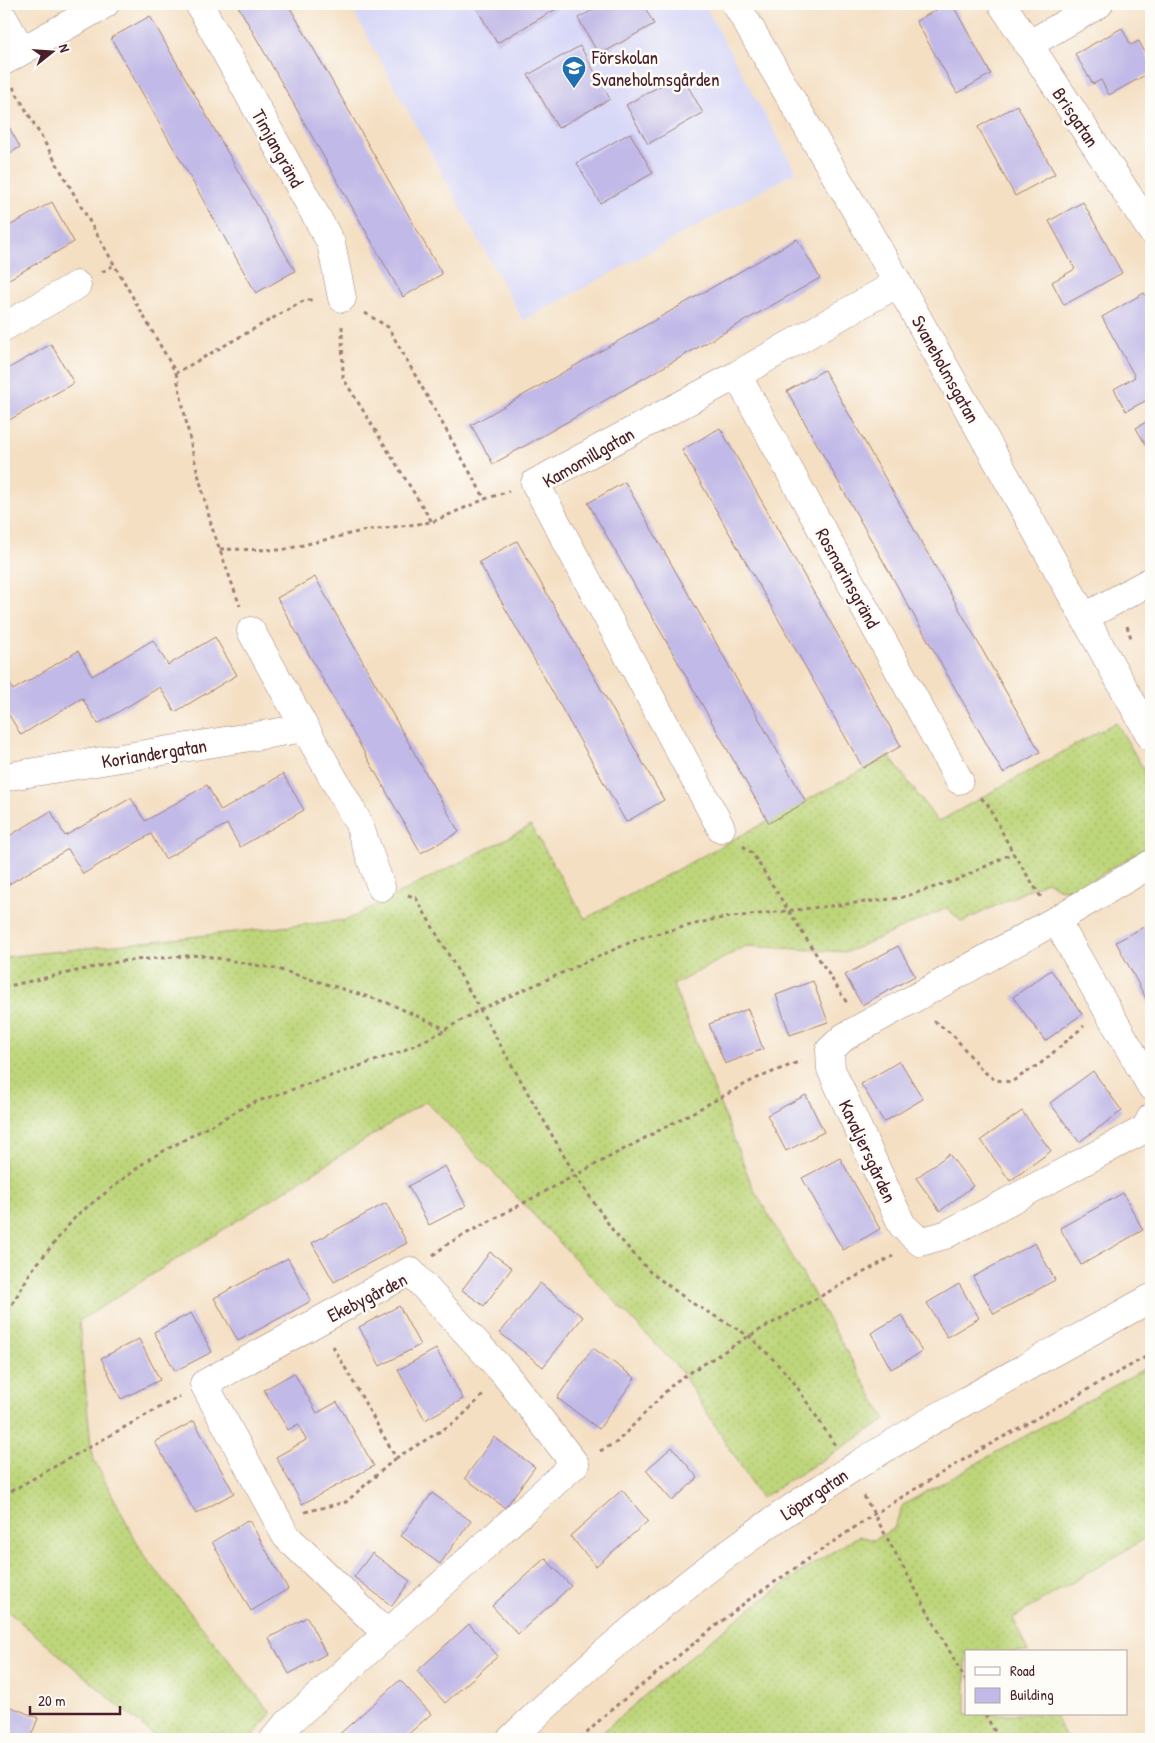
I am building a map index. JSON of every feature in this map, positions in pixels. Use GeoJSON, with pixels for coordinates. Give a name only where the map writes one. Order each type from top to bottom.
{"type":"FeatureCollection","features":[{"type":"Feature","properties":{"kind":"street"},"geometry":{"type":"LineString","coordinates":[[4,19],[11,64],[105,4]]}},
{"type":"Feature","properties":{"kind":"street","name":"Timjangränd"},"geometry":{"type":"LineString","coordinates":[[199,4],[330,242],[342,298]]}},
{"type":"Feature","properties":{"kind":"street","name":"Svaneholmsgatan"},"geometry":{"type":"LineString","coordinates":[[736,4],[898,283],[1151,737]]}},
{"type":"Feature","properties":{"kind":"street","name":"Brisgatan"},"geometry":{"type":"LineString","coordinates":[[1002,4],[1151,230]]}},
{"type":"Feature","properties":{"kind":"street"},"geometry":{"type":"LineString","coordinates":[[1028,45],[1099,4]]}},
{"type":"Feature","properties":{"kind":"street","name":"Kamomillgatan"},"geometry":{"type":"LineString","coordinates":[[721,828],[535,483],[737,375],[898,283]]}},
{"type":"Feature","properties":{"kind":"street"},"geometry":{"type":"LineString","coordinates":[[4,327],[77,285]]}},
{"type":"Feature","properties":{"kind":"street","name":"Rosmarinsgränd"},"geometry":{"type":"LineString","coordinates":[[737,375],[959,780]]}},
{"type":"Feature","properties":{"kind":"street"},"geometry":{"type":"LineString","coordinates":[[1085,617],[1151,581]]}},
{"type":"Feature","properties":{"kind":"street"},"geometry":{"type":"LineString","coordinates":[[251,631],[358,822],[381,887]]}},
{"type":"Feature","properties":{"kind":"street","name":"Koriandergatan"},"geometry":{"type":"LineString","coordinates":[[4,777],[305,728]]}},
{"type":"Feature","properties":{"kind":"street"},"geometry":{"type":"LineString","coordinates":[[830,1050],[844,1037],[1056,920],[1151,864]]}},
{"type":"Feature","properties":{"kind":"street"},"geometry":{"type":"LineString","coordinates":[[1056,920],[1151,1086]]}},
{"type":"Feature","properties":{"kind":"street","name":"Kavaljersgården"},"geometry":{"type":"LineString","coordinates":[[830,1050],[831,1069],[902,1225],[920,1242]]}},
{"type":"Feature","properties":{"kind":"street"},"geometry":{"type":"LineString","coordinates":[[920,1242],[945,1235],[1144,1130],[1151,1118]]}},
{"type":"Feature","properties":{"kind":"street","name":"Ekebygården"},"geometry":{"type":"LineString","coordinates":[[204,1384],[410,1271],[504,1373],[575,1464]]}},
{"type":"Feature","properties":{"kind":"street","name":"Löpargatan"},"geometry":{"type":"LineString","coordinates":[[511,1739],[567,1684],[702,1574],[765,1527],[850,1470],[1151,1298]]}},
{"type":"Feature","properties":{"kind":"street"},"geometry":{"type":"LineString","coordinates":[[204,1384],[286,1536],[386,1633]]}},
{"type":"Feature","properties":{"kind":"street"},"geometry":{"type":"LineString","coordinates":[[274,1739],[284,1727],[386,1633],[575,1464]]}},
{"type":"Feature","properties":{"kind":"path"},"geometry":{"type":"LineString","coordinates":[[11,64],[176,373],[192,454],[220,549],[251,631]]}},
{"type":"Feature","properties":{"kind":"path"},"geometry":{"type":"LineString","coordinates":[[176,373],[305,300],[342,298],[388,327],[485,498]]}},
{"type":"Feature","properties":{"kind":"path"},"geometry":{"type":"LineString","coordinates":[[342,298],[343,378],[432,522]]}},
{"type":"Feature","properties":{"kind":"path"},"geometry":{"type":"LineString","coordinates":[[220,549],[282,550],[362,531],[432,522],[485,498],[535,483]]}},
{"type":"Feature","properties":{"kind":"path"},"geometry":{"type":"LineString","coordinates":[[959,780],[987,803],[1013,853],[1056,920]]}},
{"type":"Feature","properties":{"kind":"path"},"geometry":{"type":"LineString","coordinates":[[721,828],[752,853],[863,1028]]}},
{"type":"Feature","properties":{"kind":"path"},"geometry":{"type":"LineString","coordinates":[[4,1318],[32,1270],[77,1215],[149,1159],[250,1104],[400,1052],[481,1009],[640,938],[715,919],[900,898],[957,880],[1013,853]]}},
{"type":"Feature","properties":{"kind":"path"},"geometry":{"type":"LineString","coordinates":[[381,887],[416,898],[575,1175],[614,1232],[650,1272],[692,1303],[749,1336],[793,1381],[818,1416],[850,1470],[965,1679]]}},
{"type":"Feature","properties":{"kind":"path"},"geometry":{"type":"LineString","coordinates":[[4,988],[122,961],[200,955],[277,969],[388,1003],[446,1029]]}},
{"type":"Feature","properties":{"kind":"path"},"geometry":{"type":"LineString","coordinates":[[909,1002],[953,1035],[982,1070],[995,1080],[1011,1082],[1040,1064],[1106,1008]]}},
{"type":"Feature","properties":{"kind":"path"},"geometry":{"type":"LineString","coordinates":[[410,1271],[449,1243],[755,1079],[830,1050]]}},
{"type":"Feature","properties":{"kind":"path"},"geometry":{"type":"LineString","coordinates":[[575,1464],[617,1442],[675,1382],[749,1336],[920,1242]]}},
{"type":"Feature","properties":{"kind":"path"},"geometry":{"type":"LineString","coordinates":[[319,1321],[396,1458]]}},
{"type":"Feature","properties":{"kind":"path"},"geometry":{"type":"LineString","coordinates":[[581,1739],[607,1713],[747,1601],[874,1514],[978,1451],[1151,1354]]}},
{"type":"Feature","properties":{"kind":"path"},"geometry":{"type":"LineString","coordinates":[[286,1536],[296,1515],[346,1502],[396,1458],[457,1422],[504,1373]]}},
{"type":"Feature","properties":{"kind":"path"},"geometry":{"type":"LineString","coordinates":[[4,1495],[204,1384]]}},
{"type":"Feature","properties":{"kind":"path"},"geometry":{"type":"LineString","coordinates":[[986,1716],[998,1739]]}},
{"type":"Feature","properties":{"kind":"shaded area","name":"Förskolan Svaneholmsgården"},"geometry":{"type":"Polygon","coordinates":[[[356,4],[704,4],[796,172],[523,321],[351,7],[356,4]]]}},
{"type":"Feature","properties":{"kind":"green space"},"geometry":{"type":"Polygon","coordinates":[[[1116,722],[1151,782],[1151,842],[1143,850],[1075,890],[1058,888],[1047,881],[962,922],[947,908],[847,952],[746,946],[673,985],[753,1188],[886,1420],[761,1498],[680,1370],[426,1101],[79,1321],[92,1456],[143,1554],[271,1713],[251,1739],[158,1739],[4,1608],[4,957],[347,920],[531,826],[585,919],[889,756],[938,822],[1116,722]]]}},
{"type":"Feature","properties":{"kind":"green space"},"geometry":{"type":"Polygon","coordinates":[[[1151,1365],[1151,1535],[1013,1618],[1027,1650],[965,1650],[965,1716],[1056,1716],[1066,1739],[595,1739],[690,1657],[755,1605],[789,1581],[859,1536],[874,1540],[894,1528],[903,1505],[1151,1365]]]}},
{"type":"Feature","properties":{"kind":"building"},"geometry":{"type":"Polygon","coordinates":[[[237,4],[288,4],[442,274],[403,297],[237,4]]]}},
{"type":"Feature","properties":{"kind":"building"},"geometry":{"type":"Polygon","coordinates":[[[474,4],[565,4],[497,43],[474,4]]]}},
{"type":"Feature","properties":{"kind":"building"},"geometry":{"type":"Polygon","coordinates":[[[604,4],[643,4],[654,24],[599,55],[578,18],[604,4]]]}},
{"type":"Feature","properties":{"kind":"building"},"geometry":{"type":"Polygon","coordinates":[[[947,4],[952,4],[991,74],[957,93],[916,21],[947,4]]]}},
{"type":"Feature","properties":{"kind":"building"},"geometry":{"type":"Polygon","coordinates":[[[150,16],[295,271],[256,293],[111,38],[150,16]]]}},
{"type":"Feature","properties":{"kind":"building"},"geometry":{"type":"Polygon","coordinates":[[[1122,28],[1131,45],[1139,41],[1151,64],[1151,72],[1109,95],[1101,80],[1093,84],[1075,54],[1122,28]]]}},
{"type":"Feature","properties":{"kind":"building"},"geometry":{"type":"Polygon","coordinates":[[[580,46],[610,99],[558,128],[528,75],[580,46]]]}},
{"type":"Feature","properties":{"kind":"building"},"geometry":{"type":"Polygon","coordinates":[[[681,74],[703,113],[648,144],[626,105],[681,74]]]}},
{"type":"Feature","properties":{"kind":"building"},"geometry":{"type":"Polygon","coordinates":[[[1017,105],[1055,174],[1015,196],[978,127],[1017,105]]]}},
{"type":"Feature","properties":{"kind":"building"},"geometry":{"type":"Polygon","coordinates":[[[4,118],[20,147],[4,157],[4,118]]]}},
{"type":"Feature","properties":{"kind":"building"},"geometry":{"type":"Polygon","coordinates":[[[630,133],[653,173],[600,203],[577,163],[630,133]]]}},
{"type":"Feature","properties":{"kind":"building"},"geometry":{"type":"Polygon","coordinates":[[[52,202],[74,242],[4,282],[4,229],[52,202]]]}},
{"type":"Feature","properties":{"kind":"building"},"geometry":{"type":"Polygon","coordinates":[[[1083,202],[1122,273],[1064,305],[1052,282],[1075,269],[1049,221],[1083,202]]]}},
{"type":"Feature","properties":{"kind":"building"},"geometry":{"type":"Polygon","coordinates":[[[797,239],[820,278],[493,464],[471,425],[797,239]]]}},
{"type":"Feature","properties":{"kind":"building"},"geometry":{"type":"Polygon","coordinates":[[[1144,293],[1151,305],[1151,398],[1126,411],[1114,389],[1135,377],[1102,317],[1144,293]]]}},
{"type":"Feature","properties":{"kind":"building"},"geometry":{"type":"Polygon","coordinates":[[[51,344],[74,383],[4,423],[4,371],[51,344]]]}},
{"type":"Feature","properties":{"kind":"building"},"geometry":{"type":"Polygon","coordinates":[[[824,370],[1040,752],[1003,773],[787,391],[824,370]]]}},
{"type":"Feature","properties":{"kind":"building"},"geometry":{"type":"Polygon","coordinates":[[[1151,419],[1151,452],[1150,452],[1136,428],[1151,419]]]}},
{"type":"Feature","properties":{"kind":"building"},"geometry":{"type":"Polygon","coordinates":[[[720,428],[901,746],[863,768],[682,450],[720,428]]]}},
{"type":"Feature","properties":{"kind":"building"},"geometry":{"type":"Polygon","coordinates":[[[625,482],[806,802],[769,823],[588,503],[625,482]]]}},
{"type":"Feature","properties":{"kind":"building"},"geometry":{"type":"Polygon","coordinates":[[[517,541],[664,800],[626,822],[479,562],[517,541]]]}},
{"type":"Feature","properties":{"kind":"building"},"geometry":{"type":"Polygon","coordinates":[[[315,577],[459,832],[421,853],[277,598],[315,577]]]}},
{"type":"Feature","properties":{"kind":"building"},"geometry":{"type":"Polygon","coordinates":[[[215,637],[237,675],[175,712],[160,687],[98,724],[82,698],[21,735],[6,710],[4,711],[4,673],[13,690],[78,651],[92,676],[153,640],[168,665],[215,637]]]}},
{"type":"Feature","properties":{"kind":"building"},"geometry":{"type":"Polygon","coordinates":[[[283,774],[304,810],[240,847],[227,824],[165,859],[151,834],[83,874],[68,849],[4,887],[4,839],[51,811],[65,836],[131,798],[145,821],[207,785],[221,811],[283,774]]]}},
{"type":"Feature","properties":{"kind":"building"},"geometry":{"type":"Polygon","coordinates":[[[1151,923],[1151,1008],[1116,942],[1151,923]]]}},
{"type":"Feature","properties":{"kind":"building"},"geometry":{"type":"Polygon","coordinates":[[[898,946],[915,976],[862,1005],[845,975],[898,946]]]}},
{"type":"Feature","properties":{"kind":"building"},"geometry":{"type":"Polygon","coordinates":[[[1051,970],[1082,1014],[1045,1041],[1013,997],[1051,970]]]}},
{"type":"Feature","properties":{"kind":"building"},"geometry":{"type":"Polygon","coordinates":[[[813,981],[828,1022],[790,1035],[776,995],[813,981]]]}},
{"type":"Feature","properties":{"kind":"building"},"geometry":{"type":"Polygon","coordinates":[[[748,1009],[763,1049],[725,1064],[709,1024],[748,1009]]]}},
{"type":"Feature","properties":{"kind":"building"},"geometry":{"type":"Polygon","coordinates":[[[900,1061],[923,1099],[884,1122],[861,1084],[900,1061]]]}},
{"type":"Feature","properties":{"kind":"building"},"geometry":{"type":"Polygon","coordinates":[[[1093,1071],[1122,1111],[1079,1142],[1050,1103],[1093,1071]]]}},
{"type":"Feature","properties":{"kind":"building"},"geometry":{"type":"Polygon","coordinates":[[[806,1095],[824,1132],[786,1151],[767,1115],[806,1095]]]}},
{"type":"Feature","properties":{"kind":"building"},"geometry":{"type":"Polygon","coordinates":[[[1022,1111],[1051,1151],[1010,1181],[981,1140],[1022,1111]]]}},
{"type":"Feature","properties":{"kind":"building"},"geometry":{"type":"Polygon","coordinates":[[[949,1154],[973,1186],[940,1211],[916,1178],[949,1154]]]}},
{"type":"Feature","properties":{"kind":"building"},"geometry":{"type":"Polygon","coordinates":[[[840,1158],[880,1229],[843,1250],[802,1178],[840,1158]]]}},
{"type":"Feature","properties":{"kind":"building"},"geometry":{"type":"Polygon","coordinates":[[[445,1166],[466,1206],[429,1225],[408,1186],[445,1166]]]}},
{"type":"Feature","properties":{"kind":"building"},"geometry":{"type":"Polygon","coordinates":[[[1123,1193],[1143,1230],[1081,1265],[1060,1228],[1123,1193]]]}},
{"type":"Feature","properties":{"kind":"building"},"geometry":{"type":"Polygon","coordinates":[[[386,1203],[407,1243],[334,1282],[312,1243],[386,1203]]]}},
{"type":"Feature","properties":{"kind":"building"},"geometry":{"type":"Polygon","coordinates":[[[1035,1243],[1055,1280],[994,1314],[973,1277],[1035,1243]]]}},
{"type":"Feature","properties":{"kind":"building"},"geometry":{"type":"Polygon","coordinates":[[[490,1252],[512,1268],[484,1306],[462,1290],[490,1252]]]}},
{"type":"Feature","properties":{"kind":"building"},"geometry":{"type":"Polygon","coordinates":[[[288,1258],[311,1301],[238,1341],[214,1298],[288,1258]]]}},
{"type":"Feature","properties":{"kind":"building"},"geometry":{"type":"Polygon","coordinates":[[[540,1283],[583,1317],[543,1367],[500,1333],[540,1283]]]}},
{"type":"Feature","properties":{"kind":"building"},"geometry":{"type":"Polygon","coordinates":[[[959,1284],[979,1318],[947,1337],[927,1303],[959,1284]]]}},
{"type":"Feature","properties":{"kind":"building"},"geometry":{"type":"Polygon","coordinates":[[[399,1306],[420,1345],[380,1366],[359,1327],[399,1306]]]}},
{"type":"Feature","properties":{"kind":"building"},"geometry":{"type":"Polygon","coordinates":[[[191,1313],[212,1352],[175,1371],[154,1332],[191,1313]]]}},
{"type":"Feature","properties":{"kind":"building"},"geometry":{"type":"Polygon","coordinates":[[[902,1315],[922,1352],[891,1369],[871,1333],[902,1315]]]}},
{"type":"Feature","properties":{"kind":"building"},"geometry":{"type":"Polygon","coordinates":[[[139,1339],[160,1380],[121,1399],[101,1358],[139,1339]]]}},
{"type":"Feature","properties":{"kind":"building"},"geometry":{"type":"Polygon","coordinates":[[[593,1348],[635,1378],[599,1429],[557,1398],[593,1348]]]}},
{"type":"Feature","properties":{"kind":"building"},"geometry":{"type":"Polygon","coordinates":[[[436,1349],[463,1399],[425,1420],[398,1370],[436,1349]]]}},
{"type":"Feature","properties":{"kind":"building"},"geometry":{"type":"Polygon","coordinates":[[[294,1373],[317,1413],[337,1402],[374,1466],[302,1504],[276,1457],[306,1440],[298,1424],[288,1430],[264,1390],[294,1373]]]}},
{"type":"Feature","properties":{"kind":"building"},"geometry":{"type":"Polygon","coordinates":[[[194,1421],[234,1493],[196,1514],[155,1442],[194,1421]]]}},
{"type":"Feature","properties":{"kind":"building"},"geometry":{"type":"Polygon","coordinates":[[[494,1437],[535,1467],[505,1508],[465,1478],[494,1437]]]}},
{"type":"Feature","properties":{"kind":"building"},"geometry":{"type":"Polygon","coordinates":[[[672,1447],[698,1478],[672,1501],[646,1470],[672,1447]]]}},
{"type":"Feature","properties":{"kind":"building"},"geometry":{"type":"Polygon","coordinates":[[[622,1490],[648,1521],[596,1566],[570,1536],[622,1490]]]}},
{"type":"Feature","properties":{"kind":"building"},"geometry":{"type":"Polygon","coordinates":[[[432,1493],[471,1521],[440,1564],[401,1536],[432,1493]]]}},
{"type":"Feature","properties":{"kind":"building"},"geometry":{"type":"Polygon","coordinates":[[[249,1520],[288,1589],[251,1611],[212,1542],[249,1520]]]}},
{"type":"Feature","properties":{"kind":"building"},"geometry":{"type":"Polygon","coordinates":[[[372,1553],[410,1581],[392,1606],[354,1577],[372,1553]]]}},
{"type":"Feature","properties":{"kind":"building"},"geometry":{"type":"Polygon","coordinates":[[[545,1558],[571,1586],[518,1634],[492,1606],[545,1558]]]}},
{"type":"Feature","properties":{"kind":"building"},"geometry":{"type":"Polygon","coordinates":[[[307,1617],[326,1654],[289,1674],[269,1638],[307,1617]]]}},
{"type":"Feature","properties":{"kind":"building"},"geometry":{"type":"Polygon","coordinates":[[[469,1624],[498,1656],[445,1703],[417,1671],[469,1624]]]}},
{"type":"Feature","properties":{"kind":"building"},"geometry":{"type":"Polygon","coordinates":[[[400,1680],[431,1714],[403,1739],[334,1739],[400,1680]]]}},
{"type":"Feature","properties":{"kind":"building"},"geometry":{"type":"Polygon","coordinates":[[[4,1704],[38,1718],[30,1739],[4,1739],[4,1704]]]}},
{"type":"Feature","properties":{"kind":"place","name":"Förskolan Svaneholmsgården"},"geometry":{"type":"Point","coordinates":[574,89]}}]}
